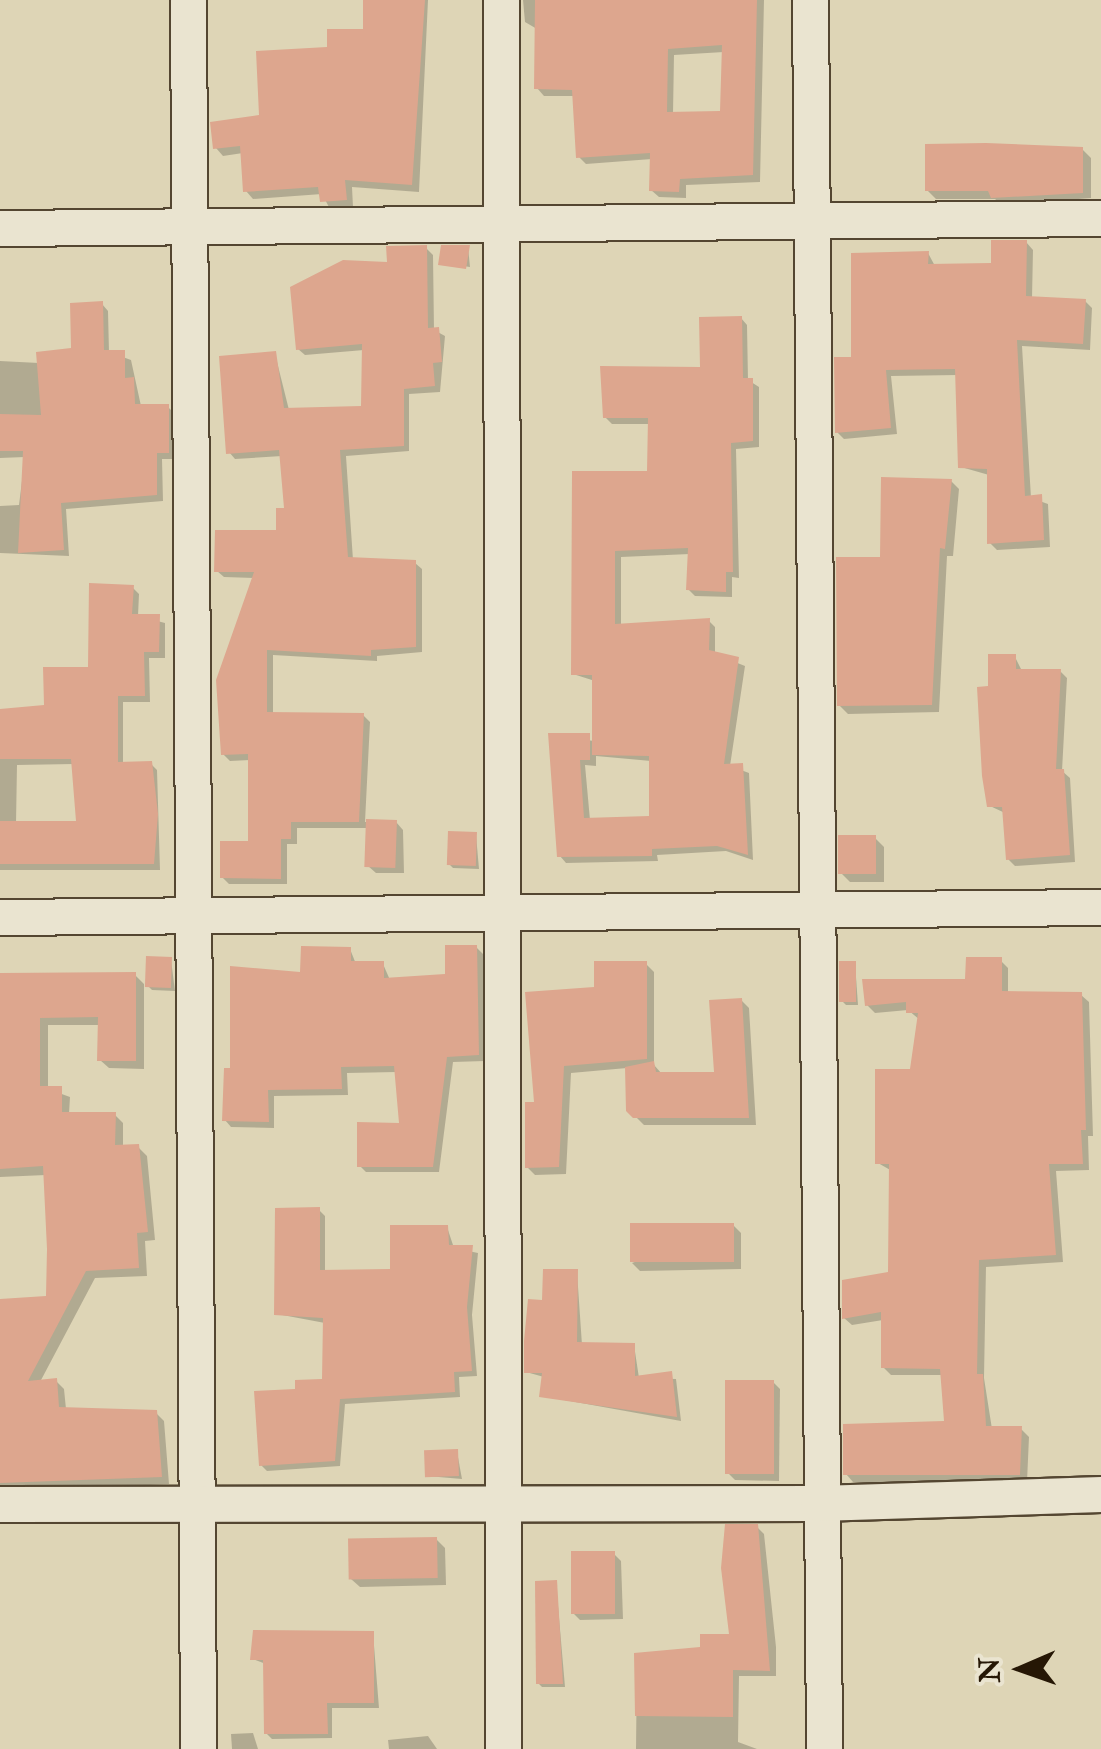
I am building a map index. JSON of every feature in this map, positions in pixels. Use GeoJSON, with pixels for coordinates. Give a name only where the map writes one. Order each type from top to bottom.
{"type":"FeatureCollection","features":[{"type":"Feature","properties":{"kind":"street"},"geometry":{"type":"LineString","coordinates":[[188,0],[198,1749]]}},
{"type":"Feature","properties":{"kind":"street"},"geometry":{"type":"LineString","coordinates":[[501,0],[507,1499],[502,1749]]}},
{"type":"Feature","properties":{"kind":"street"},"geometry":{"type":"LineString","coordinates":[[810,0],[818,1503],[824,1749]]}},
{"type":"Feature","properties":{"kind":"street"},"geometry":{"type":"LineString","coordinates":[[0,228],[1101,218]]}},
{"type":"Feature","properties":{"kind":"street"},"geometry":{"type":"LineString","coordinates":[[0,917],[815,914],[1101,907]]}},
{"type":"Feature","properties":{"kind":"street"},"geometry":{"type":"LineString","coordinates":[[0,1504],[507,1499],[818,1503],[1101,1494]]}},
{"type":"Feature","properties":{"kind":"building"},"geometry":{"type":"Polygon","coordinates":[[[363,0],[425,0],[412,185],[345,180],[347,200],[320,202],[318,187],[243,192],[240,146],[213,149],[210,122],[259,115],[256,51],[327,47],[327,29],[363,29],[363,0]]]}},
{"type":"Feature","properties":{"kind":"building"},"geometry":{"type":"Polygon","coordinates":[[[535,0],[757,0],[753,175],[680,179],[679,192],[649,191],[650,153],[576,158],[572,90],[534,89],[535,0]],[[722,45],[668,49],[667,112],[720,111],[722,45]]]}},
{"type":"Feature","properties":{"kind":"building"},"geometry":{"type":"Polygon","coordinates":[[[925,144],[1083,147],[1083,193],[991,198],[988,191],[925,191],[925,144]]]}},
{"type":"Feature","properties":{"kind":"building"},"geometry":{"type":"Polygon","coordinates":[[[991,240],[1027,240],[1026,296],[1086,299],[1083,344],[1017,340],[1025,496],[1042,494],[1044,540],[987,544],[987,469],[958,468],[955,369],[886,370],[891,428],[835,433],[834,357],[851,357],[851,253],[929,251],[928,264],[991,263],[991,240]]]}},
{"type":"Feature","properties":{"kind":"building"},"geometry":{"type":"Polygon","coordinates":[[[427,245],[428,328],[439,327],[442,362],[433,363],[435,386],[404,389],[404,446],[340,450],[348,557],[416,560],[416,647],[371,650],[371,656],[267,650],[267,712],[364,713],[359,822],[291,822],[291,839],[281,839],[281,879],[220,878],[220,841],[248,841],[248,754],[221,755],[216,680],[254,572],[214,572],[215,530],[276,530],[276,508],[284,508],[279,450],[226,454],[219,356],[276,351],[284,408],[361,406],[362,344],[296,350],[290,287],[343,260],[387,262],[386,246],[427,245]]]}},
{"type":"Feature","properties":{"kind":"building"},"geometry":{"type":"Polygon","coordinates":[[[441,245],[470,245],[466,269],[438,265],[441,245]]]}},
{"type":"Feature","properties":{"kind":"building"},"geometry":{"type":"Polygon","coordinates":[[[103,301],[104,350],[125,350],[125,378],[134,377],[135,404],[169,404],[169,453],[157,453],[157,495],[61,503],[64,550],[18,553],[23,451],[0,451],[0,414],[41,415],[36,352],[71,348],[70,303],[103,301]]]}},
{"type":"Feature","properties":{"kind":"building"},"geometry":{"type":"Polygon","coordinates":[[[742,316],[743,378],[753,378],[753,441],[731,443],[733,572],[726,572],[726,592],[686,590],[688,548],[615,551],[615,624],[710,618],[709,650],[739,657],[724,764],[743,763],[748,855],[717,846],[652,849],[652,856],[557,857],[548,733],[590,733],[590,760],[580,760],[584,818],[649,816],[649,756],[592,755],[592,675],[571,675],[572,471],[647,471],[648,418],[603,418],[600,366],[700,367],[699,317],[742,316]]]}},
{"type":"Feature","properties":{"kind":"building"},"geometry":{"type":"Polygon","coordinates":[[[881,477],[952,479],[945,549],[940,548],[932,705],[837,706],[836,557],[880,557],[881,477]]]}},
{"type":"Feature","properties":{"kind":"building"},"geometry":{"type":"Polygon","coordinates":[[[89,583],[134,585],[132,614],[160,614],[159,652],[144,652],[145,696],[118,696],[118,762],[152,761],[158,814],[154,864],[0,864],[0,821],[76,821],[71,759],[0,759],[0,709],[44,705],[43,667],[88,667],[89,583]]]}},
{"type":"Feature","properties":{"kind":"building"},"geometry":{"type":"Polygon","coordinates":[[[988,654],[1016,654],[1016,669],[1061,669],[1056,769],[1064,769],[1070,855],[1006,860],[1002,807],[987,807],[982,776],[977,687],[988,686],[988,654]]]}},
{"type":"Feature","properties":{"kind":"building"},"geometry":{"type":"Polygon","coordinates":[[[366,819],[397,820],[395,868],[364,867],[366,819]]]}},
{"type":"Feature","properties":{"kind":"building"},"geometry":{"type":"Polygon","coordinates":[[[448,831],[477,832],[476,866],[447,865],[448,831]]]}},
{"type":"Feature","properties":{"kind":"building"},"geometry":{"type":"Polygon","coordinates":[[[838,835],[876,835],[876,874],[838,874],[838,835]]]}},
{"type":"Feature","properties":{"kind":"building"},"geometry":{"type":"Polygon","coordinates":[[[445,945],[477,945],[479,1055],[447,1057],[433,1167],[357,1167],[357,1122],[399,1123],[394,1066],[341,1067],[342,1089],[268,1090],[269,1122],[222,1121],[224,1068],[230,1068],[230,966],[300,972],[301,946],[351,947],[351,961],[384,961],[384,978],[445,974],[445,945]]]}},
{"type":"Feature","properties":{"kind":"building"},"geometry":{"type":"Polygon","coordinates":[[[146,956],[172,957],[171,988],[145,987],[146,956]]]}},
{"type":"Feature","properties":{"kind":"building"},"geometry":{"type":"Polygon","coordinates":[[[966,957],[1002,957],[1002,991],[1082,992],[1086,1130],[1081,1130],[1083,1164],[1049,1164],[1056,1255],[979,1260],[977,1374],[983,1374],[986,1426],[1022,1426],[1020,1475],[843,1475],[843,1424],[944,1421],[940,1369],[881,1368],[881,1312],[842,1319],[842,1280],[888,1272],[889,1164],[875,1164],[875,1069],[910,1069],[918,1013],[906,1013],[906,1002],[865,1006],[862,979],[965,979],[966,957]]]}},
{"type":"Feature","properties":{"kind":"building"},"geometry":{"type":"Polygon","coordinates":[[[594,961],[647,961],[647,1059],[564,1066],[559,1167],[525,1168],[525,1102],[534,1102],[525,992],[594,987],[594,961]]]}},
{"type":"Feature","properties":{"kind":"building"},"geometry":{"type":"Polygon","coordinates":[[[839,961],[856,961],[856,1002],[839,1002],[839,961]]]}},
{"type":"Feature","properties":{"kind":"building"},"geometry":{"type":"Polygon","coordinates":[[[136,972],[136,1061],[97,1061],[98,1017],[40,1018],[40,1086],[62,1086],[62,1112],[116,1112],[115,1145],[139,1144],[148,1232],[137,1233],[139,1268],[86,1271],[28,1381],[57,1378],[59,1407],[157,1410],[162,1477],[0,1483],[0,1299],[46,1296],[47,1249],[43,1166],[0,1169],[0,973],[136,972]]]}},
{"type":"Feature","properties":{"kind":"building"},"geometry":{"type":"Polygon","coordinates":[[[742,998],[749,1118],[633,1118],[626,1111],[625,1067],[654,1061],[656,1072],[714,1072],[709,1000],[742,998]]]}},
{"type":"Feature","properties":{"kind":"building"},"geometry":{"type":"Polygon","coordinates":[[[320,1207],[320,1270],[390,1269],[390,1225],[448,1225],[449,1245],[473,1245],[467,1307],[472,1371],[454,1372],[455,1392],[340,1399],[335,1461],[259,1466],[254,1391],[295,1389],[295,1380],[322,1379],[323,1318],[274,1315],[275,1208],[320,1207]]]}},
{"type":"Feature","properties":{"kind":"building"},"geometry":{"type":"Polygon","coordinates":[[[630,1223],[734,1223],[734,1262],[630,1262],[630,1223]]]}},
{"type":"Feature","properties":{"kind":"building"},"geometry":{"type":"Polygon","coordinates":[[[543,1269],[578,1269],[577,1342],[635,1343],[635,1376],[672,1371],[677,1417],[539,1397],[542,1373],[524,1373],[524,1341],[528,1299],[542,1300],[543,1269]]]}},
{"type":"Feature","properties":{"kind":"building"},"geometry":{"type":"Polygon","coordinates":[[[725,1380],[774,1380],[774,1474],[725,1474],[725,1380]]]}},
{"type":"Feature","properties":{"kind":"building"},"geometry":{"type":"Polygon","coordinates":[[[458,1449],[459,1476],[425,1477],[424,1450],[458,1449]]]}},
{"type":"Feature","properties":{"kind":"building"},"geometry":{"type":"Polygon","coordinates":[[[725,1524],[758,1524],[770,1671],[733,1670],[733,1717],[635,1716],[634,1653],[700,1647],[700,1634],[729,1634],[721,1568],[725,1524]]]}},
{"type":"Feature","properties":{"kind":"building"},"geometry":{"type":"Polygon","coordinates":[[[437,1537],[438,1578],[349,1580],[348,1539],[437,1537]]]}},
{"type":"Feature","properties":{"kind":"building"},"geometry":{"type":"Polygon","coordinates":[[[571,1551],[615,1551],[615,1614],[571,1614],[571,1551]]]}},
{"type":"Feature","properties":{"kind":"building"},"geometry":{"type":"Polygon","coordinates":[[[557,1580],[563,1684],[536,1684],[535,1581],[557,1580]]]}},
{"type":"Feature","properties":{"kind":"building"},"geometry":{"type":"Polygon","coordinates":[[[253,1630],[374,1631],[374,1703],[327,1703],[328,1734],[264,1734],[263,1660],[250,1660],[253,1630]]]}}]}
